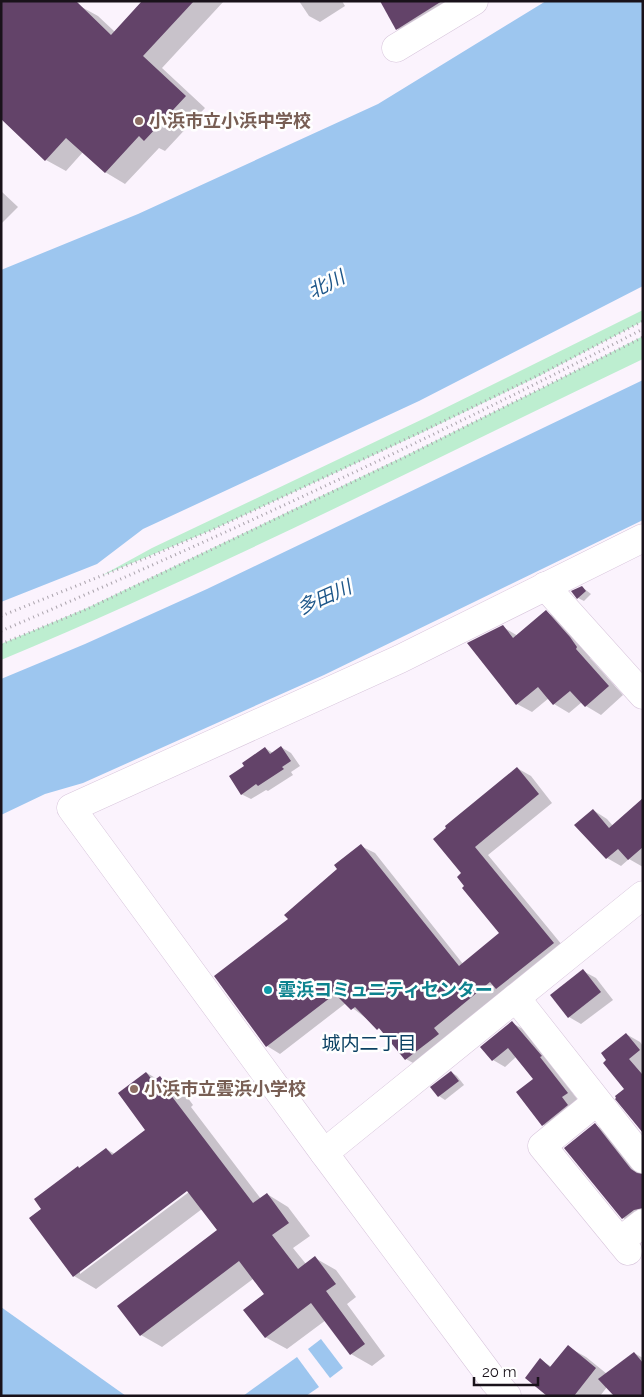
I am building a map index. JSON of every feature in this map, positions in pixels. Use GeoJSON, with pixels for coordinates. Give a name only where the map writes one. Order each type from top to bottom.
{"type":"FeatureCollection","features":[{"type":"Feature","properties":{"kind":"street"},"geometry":{"type":"LineString","coordinates":[[396,48],[474,1]]}},
{"type":"Feature","properties":{"kind":"street"},"geometry":{"type":"LineString","coordinates":[[507,1396],[494,1382],[324,1154],[71,808],[400,659],[643,538]]}},
{"type":"Feature","properties":{"kind":"street"},"geometry":{"type":"LineString","coordinates":[[545,586],[643,695]]}},
{"type":"Feature","properties":{"kind":"street"},"geometry":{"type":"LineString","coordinates":[[324,1154],[643,895]]}},
{"type":"Feature","properties":{"kind":"street"},"geometry":{"type":"LineString","coordinates":[[516,998],[588,1087],[596,1102],[643,1159]]}},
{"type":"Feature","properties":{"kind":"street"},"geometry":{"type":"LineString","coordinates":[[596,1102],[542,1146],[624,1246],[643,1223]]}},
{"type":"Feature","properties":{"kind":"path"},"geometry":{"type":"LineString","coordinates":[[1,616],[214,529],[539,375],[643,320]]}},
{"type":"Feature","properties":{"kind":"path"},"geometry":{"type":"LineString","coordinates":[[1,631],[139,572],[353,473],[540,382],[643,329]]}},
{"type":"Feature","properties":{"kind":"path"},"geometry":{"type":"LineString","coordinates":[[1,644],[87,609],[409,455],[643,337]]}},
{"type":"Feature","properties":{"kind":"green space"},"geometry":{"type":"Polygon","coordinates":[[[643,310],[643,321],[539,376],[214,529],[101,576],[152,548],[425,418],[643,310]]]}},
{"type":"Feature","properties":{"kind":"green space"},"geometry":{"type":"Polygon","coordinates":[[[643,336],[643,359],[244,552],[1,660],[1,644],[87,608],[409,454],[643,336]]]}},
{"type":"Feature","properties":{"kind":"water","name":"北川"},"geometry":{"type":"Polygon","coordinates":[[[546,1],[643,1],[643,286],[419,401],[143,529],[97,564],[1,602],[1,270],[138,214],[378,104],[546,1]]]}},
{"type":"Feature","properties":{"kind":"water","name":"多田川"},"geometry":{"type":"Polygon","coordinates":[[[643,380],[643,520],[324,675],[83,783],[45,794],[1,815],[1,679],[85,644],[207,589],[643,380]]]}},
{"type":"Feature","properties":{"kind":"water"},"geometry":{"type":"Polygon","coordinates":[[[1,1307],[126,1396],[1,1396],[1,1307]]]}},
{"type":"Feature","properties":{"kind":"water"},"geometry":{"type":"Polygon","coordinates":[[[321,1339],[343,1368],[330,1378],[308,1349],[321,1339]]]}},
{"type":"Feature","properties":{"kind":"water"},"geometry":{"type":"Polygon","coordinates":[[[297,1357],[319,1387],[306,1396],[243,1396],[297,1357]]]}},
{"type":"Feature","properties":{"kind":"building"},"geometry":{"type":"Polygon","coordinates":[[[1,1],[76,1],[111,35],[142,1],[194,1],[143,56],[186,96],[144,141],[139,136],[105,173],[66,138],[45,161],[1,119],[1,1]]]}},
{"type":"Feature","properties":{"kind":"building"},"geometry":{"type":"Polygon","coordinates":[[[380,1],[442,1],[396,30],[380,1]]]}},
{"type":"Feature","properties":{"kind":"building"},"geometry":{"type":"Polygon","coordinates":[[[582,586],[586,591],[577,599],[571,591],[582,586]]]}},
{"type":"Feature","properties":{"kind":"building"},"geometry":{"type":"Polygon","coordinates":[[[546,610],[570,637],[577,647],[576,649],[609,686],[585,707],[570,691],[553,705],[538,687],[516,705],[467,643],[503,625],[513,638],[546,610]]]}},
{"type":"Feature","properties":{"kind":"building"},"geometry":{"type":"Polygon","coordinates":[[[281,746],[291,761],[282,767],[284,769],[258,786],[256,784],[241,795],[229,776],[244,766],[242,763],[265,747],[270,754],[281,746]]]}},
{"type":"Feature","properties":{"kind":"building"},"geometry":{"type":"Polygon","coordinates":[[[517,767],[539,794],[475,847],[554,943],[496,989],[490,982],[434,1028],[439,1034],[405,1060],[379,1028],[377,1030],[355,1007],[351,1010],[335,994],[266,1047],[214,976],[288,919],[284,915],[337,869],[334,865],[361,844],[459,966],[499,933],[462,888],[464,886],[457,877],[461,873],[433,839],[446,828],[445,826],[517,767]]]}},
{"type":"Feature","properties":{"kind":"building"},"geometry":{"type":"Polygon","coordinates":[[[643,798],[643,847],[628,860],[618,849],[606,859],[574,825],[593,809],[609,828],[643,798]]]}},
{"type":"Feature","properties":{"kind":"building"},"geometry":{"type":"Polygon","coordinates":[[[583,969],[601,992],[568,1018],[550,995],[583,969]]]}},
{"type":"Feature","properties":{"kind":"building"},"geometry":{"type":"Polygon","coordinates":[[[512,1021],[542,1056],[540,1057],[568,1093],[562,1097],[568,1105],[542,1126],[516,1092],[533,1079],[508,1048],[492,1061],[480,1047],[512,1021]]]}},
{"type":"Feature","properties":{"kind":"building"},"geometry":{"type":"Polygon","coordinates":[[[626,1033],[640,1050],[629,1059],[643,1073],[643,1133],[615,1099],[615,1096],[624,1089],[603,1063],[606,1060],[601,1053],[626,1033]]]}},
{"type":"Feature","properties":{"kind":"building"},"geometry":{"type":"Polygon","coordinates":[[[451,1071],[459,1081],[438,1097],[430,1087],[451,1071]]]}},
{"type":"Feature","properties":{"kind":"building"},"geometry":{"type":"Polygon","coordinates":[[[146,1072],[153,1081],[160,1076],[172,1092],[170,1094],[253,1203],[267,1193],[289,1223],[272,1235],[298,1269],[315,1256],[336,1284],[326,1291],[365,1344],[350,1355],[311,1303],[265,1338],[243,1310],[264,1294],[239,1261],[140,1336],[117,1306],[217,1230],[187,1191],[73,1277],[29,1218],[41,1209],[34,1199],[106,1148],[112,1155],[145,1130],[118,1093],[146,1072]]]}},
{"type":"Feature","properties":{"kind":"building"},"geometry":{"type":"Polygon","coordinates":[[[595,1123],[631,1169],[643,1174],[643,1208],[634,1210],[622,1219],[564,1148],[595,1123]]]}},
{"type":"Feature","properties":{"kind":"building"},"geometry":{"type":"Polygon","coordinates":[[[568,1345],[596,1368],[574,1396],[547,1396],[525,1378],[540,1358],[550,1367],[568,1345]]]}},
{"type":"Feature","properties":{"kind":"building"},"geometry":{"type":"Polygon","coordinates":[[[634,1352],[643,1363],[643,1396],[614,1396],[598,1379],[634,1352]]]}},
{"type":"Feature","properties":{"kind":"place","name":"小浜市立小浜中学校"},"geometry":{"type":"Point","coordinates":[139,121]}},
{"type":"Feature","properties":{"kind":"place","name":"雲浜コミュニティセンター"},"geometry":{"type":"Point","coordinates":[268,990]}},
{"type":"Feature","properties":{"kind":"place","name":"小浜市立雲浜小学校"},"geometry":{"type":"Point","coordinates":[134,1089]}},
{"type":"Feature","properties":{"kind":"district","name":"城内二丁目"},"geometry":{"type":"Point","coordinates":[369,1043]}}]}
